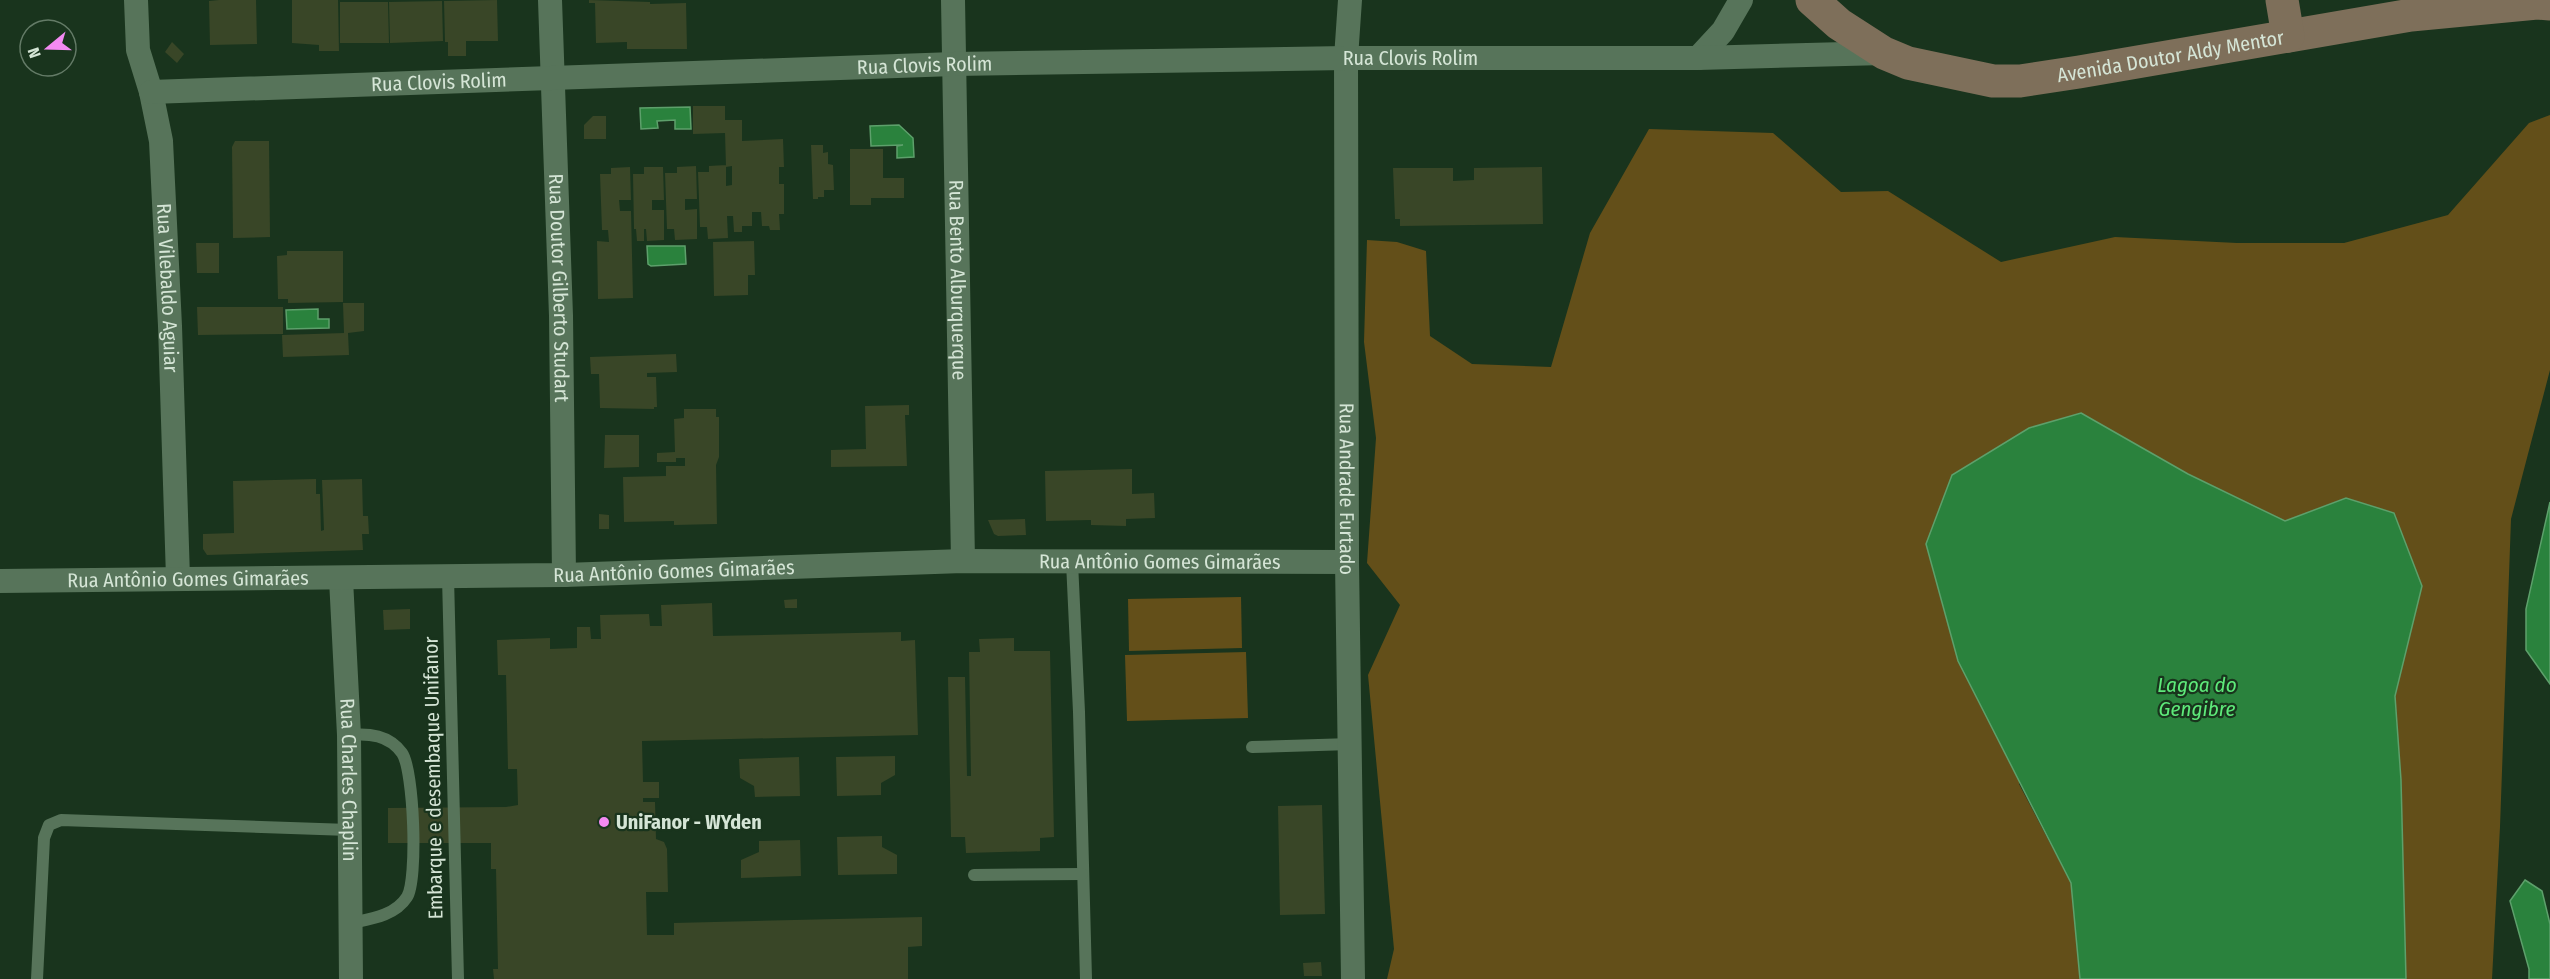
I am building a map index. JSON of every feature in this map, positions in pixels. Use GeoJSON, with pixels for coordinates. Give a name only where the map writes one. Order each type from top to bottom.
{"type":"FeatureCollection","features":[{"type":"Feature","properties":{"kind":"street","name":"Rua Vilebaldo Aguiar"},"geometry":{"type":"LineString","coordinates":[[136,0],[138,50],[151,92],[161,141],[171,337],[178,578]]}},
{"type":"Feature","properties":{"kind":"street","name":"Rua Doutor Gilberto Studart"},"geometry":{"type":"LineString","coordinates":[[550,0],[561,316],[564,576]]}},
{"type":"Feature","properties":{"kind":"street","name":"Rua Bento Alburquerque"},"geometry":{"type":"LineString","coordinates":[[953,0],[963,561]]}},
{"type":"Feature","properties":{"kind":"street","name":"Rua Andrade Furtado"},"geometry":{"type":"LineString","coordinates":[[1350,0],[1346,58],[1347,562],[1353,979]]}},
{"type":"Feature","properties":{"kind":"street"},"geometry":{"type":"LineString","coordinates":[[1698,58],[1723,31],[1741,0]]}},
{"type":"Feature","properties":{"kind":"street","name":"Avenida Doutor Aldy Mentor"},"geometry":{"type":"LineString","coordinates":[[1812,0],[1839,24],[1884,53],[1908,63],[1993,81],[2020,81],[2411,15],[2537,3],[2550,4]]}},
{"type":"Feature","properties":{"kind":"street"},"geometry":{"type":"LineString","coordinates":[[2282,0],[2288,36]]}},
{"type":"Feature","properties":{"kind":"street","name":"Rua Clovis Rolim"},"geometry":{"type":"LineString","coordinates":[[151,92],[954,64],[1346,58],[1698,58],[1884,53]]}},
{"type":"Feature","properties":{"kind":"street","name":"Rua Antônio Gomes Gimarães"},"geometry":{"type":"LineString","coordinates":[[0,581],[564,576],[963,561],[1347,562]]}},
{"type":"Feature","properties":{"kind":"street","name":"Rua Charles Chaplin"},"geometry":{"type":"LineString","coordinates":[[341,579],[349,735],[351,979]]}},
{"type":"Feature","properties":{"kind":"lane"},"geometry":{"type":"LineString","coordinates":[[1072,562],[1079,712],[1086,979]]}},
{"type":"Feature","properties":{"kind":"lane","name":"Embarque e desembaque Unifanor"},"geometry":{"type":"LineString","coordinates":[[448,577],[458,979]]}},
{"type":"Feature","properties":{"kind":"lane"},"geometry":{"type":"LineString","coordinates":[[349,735],[381,736],[402,753],[409,768],[413,830],[411,886],[408,896],[391,912],[351,923]]}},
{"type":"Feature","properties":{"kind":"lane"},"geometry":{"type":"LineString","coordinates":[[1252,747],[1351,744]]}},
{"type":"Feature","properties":{"kind":"lane"},"geometry":{"type":"LineString","coordinates":[[38,979],[44,838],[50,825],[61,820],[350,830]]}},
{"type":"Feature","properties":{"kind":"lane"},"geometry":{"type":"LineString","coordinates":[[974,875],[1082,874]]}},
{"type":"Feature","properties":{"kind":"shaded area"},"geometry":{"type":"Polygon","coordinates":[[[2550,115],[2550,370],[2511,519],[2492,979],[2406,979],[2401,780],[2395,696],[2422,586],[2394,513],[2346,498],[2285,521],[2188,474],[2019,784],[2071,883],[2080,979],[1387,979],[1394,949],[1368,675],[1400,605],[1367,563],[1376,438],[1364,342],[1367,240],[1397,242],[1426,251],[1430,336],[1472,364],[1551,367],[1590,233],[1649,129],[1773,133],[1841,192],[1888,191],[2001,262],[2115,237],[2237,243],[2344,243],[2448,215],[2529,123],[2550,115]]]}},
{"type":"Feature","properties":{"kind":"shaded area"},"geometry":{"type":"Polygon","coordinates":[[[1241,597],[1242,648],[1129,651],[1128,599],[1241,597]]]}},
{"type":"Feature","properties":{"kind":"shaded area"},"geometry":{"type":"Polygon","coordinates":[[[1246,652],[1248,718],[1127,721],[1125,655],[1246,652]]]}},
{"type":"Feature","properties":{"kind":"water"},"geometry":{"type":"Polygon","coordinates":[[[690,107],[691,129],[675,129],[675,120],[657,121],[658,128],[641,129],[640,108],[690,107]]]}},
{"type":"Feature","properties":{"kind":"water"},"geometry":{"type":"Polygon","coordinates":[[[899,125],[913,138],[914,157],[897,158],[897,146],[903,145],[871,146],[870,126],[899,125]]]}},
{"type":"Feature","properties":{"kind":"water"},"geometry":{"type":"Polygon","coordinates":[[[647,246],[685,246],[686,264],[651,266],[648,264],[647,246]]]}},
{"type":"Feature","properties":{"kind":"water"},"geometry":{"type":"Polygon","coordinates":[[[318,309],[318,319],[329,319],[329,328],[287,329],[286,310],[318,309]]]}},
{"type":"Feature","properties":{"kind":"water","name":"Lagoa do Gengibre"},"geometry":{"type":"Polygon","coordinates":[[[2081,413],[2188,474],[2285,521],[2346,498],[2394,513],[2422,586],[2395,696],[2401,780],[2406,979],[2080,979],[2071,883],[1958,661],[1926,544],[1952,475],[2029,428],[2081,413]]]}},
{"type":"Feature","properties":{"kind":"water"},"geometry":{"type":"Polygon","coordinates":[[[2550,502],[2550,684],[2526,650],[2526,609],[2550,502]]]}},
{"type":"Feature","properties":{"kind":"water"},"geometry":{"type":"Polygon","coordinates":[[[2525,880],[2542,891],[2550,924],[2550,979],[2529,979],[2529,969],[2510,901],[2525,880]]]}},
{"type":"Feature","properties":{"kind":"building"},"geometry":{"type":"Polygon","coordinates":[[[256,0],[257,44],[210,45],[209,1],[256,0]]]}},
{"type":"Feature","properties":{"kind":"building"},"geometry":{"type":"Polygon","coordinates":[[[292,0],[338,0],[339,51],[319,51],[319,45],[292,43],[292,0]]]}},
{"type":"Feature","properties":{"kind":"building"},"geometry":{"type":"Polygon","coordinates":[[[497,0],[498,41],[466,41],[466,56],[448,56],[448,42],[445,42],[444,1],[497,0]]]}},
{"type":"Feature","properties":{"kind":"building"},"geometry":{"type":"Polygon","coordinates":[[[589,0],[650,2],[650,4],[686,3],[687,49],[627,49],[627,42],[596,43],[595,3],[589,3],[589,0]]]}},
{"type":"Feature","properties":{"kind":"building"},"geometry":{"type":"Polygon","coordinates":[[[442,1],[443,41],[390,43],[389,2],[442,1]]]}},
{"type":"Feature","properties":{"kind":"building"},"geometry":{"type":"Polygon","coordinates":[[[340,2],[388,2],[389,43],[340,43],[340,2]]]}},
{"type":"Feature","properties":{"kind":"building"},"geometry":{"type":"Polygon","coordinates":[[[172,42],[184,54],[177,63],[165,52],[172,42]]]}},
{"type":"Feature","properties":{"kind":"building"},"geometry":{"type":"Polygon","coordinates":[[[693,106],[725,106],[725,120],[742,120],[742,141],[783,139],[784,167],[779,167],[779,184],[784,184],[784,214],[779,214],[780,230],[770,230],[769,226],[762,226],[761,212],[752,212],[752,226],[742,226],[742,232],[734,232],[733,216],[727,216],[728,238],[708,239],[707,227],[700,227],[698,172],[709,172],[709,166],[726,165],[725,133],[693,134],[693,106]],[[732,166],[726,167],[726,186],[732,185],[732,166]]]}},
{"type":"Feature","properties":{"kind":"building"},"geometry":{"type":"Polygon","coordinates":[[[593,116],[606,116],[606,139],[584,139],[584,125],[593,116]]]}},
{"type":"Feature","properties":{"kind":"building"},"geometry":{"type":"Polygon","coordinates":[[[235,141],[269,141],[270,237],[233,238],[232,147],[235,141]]]}},
{"type":"Feature","properties":{"kind":"building"},"geometry":{"type":"Polygon","coordinates":[[[811,145],[823,145],[823,153],[828,152],[828,164],[833,165],[834,190],[824,190],[824,197],[818,197],[818,199],[813,199],[811,145]]]}},
{"type":"Feature","properties":{"kind":"building"},"geometry":{"type":"Polygon","coordinates":[[[850,149],[883,149],[883,178],[904,178],[904,198],[871,198],[871,205],[850,205],[850,149]]]}},
{"type":"Feature","properties":{"kind":"building"},"geometry":{"type":"Polygon","coordinates":[[[696,166],[697,199],[685,199],[685,210],[697,209],[697,239],[675,240],[674,229],[667,229],[665,173],[677,173],[677,167],[696,166]]]}},
{"type":"Feature","properties":{"kind":"building"},"geometry":{"type":"Polygon","coordinates":[[[630,167],[631,200],[619,200],[620,211],[631,211],[633,298],[598,299],[597,241],[609,242],[608,230],[602,230],[600,174],[611,174],[611,168],[630,167]]]}},
{"type":"Feature","properties":{"kind":"building"},"geometry":{"type":"Polygon","coordinates":[[[644,167],[663,167],[664,200],[652,200],[652,210],[664,210],[664,240],[647,241],[646,229],[644,229],[644,241],[637,241],[636,229],[634,229],[633,174],[644,174],[644,167]]]}},
{"type":"Feature","properties":{"kind":"building"},"geometry":{"type":"Polygon","coordinates":[[[1542,167],[1543,224],[1400,226],[1400,219],[1395,219],[1393,168],[1453,168],[1453,181],[1474,180],[1474,168],[1542,167]]]}},
{"type":"Feature","properties":{"kind":"building"},"geometry":{"type":"Polygon","coordinates":[[[754,241],[755,275],[748,275],[748,295],[714,296],[713,242],[754,241]]]}},
{"type":"Feature","properties":{"kind":"building"},"geometry":{"type":"Polygon","coordinates":[[[196,243],[219,243],[219,273],[197,273],[196,243]]]}},
{"type":"Feature","properties":{"kind":"building"},"geometry":{"type":"Polygon","coordinates":[[[287,251],[343,251],[343,302],[288,303],[288,299],[278,299],[277,256],[287,255],[287,251]]]}},
{"type":"Feature","properties":{"kind":"building"},"geometry":{"type":"Polygon","coordinates":[[[343,303],[364,303],[364,331],[348,333],[349,355],[283,357],[282,335],[344,333],[343,303]]]}},
{"type":"Feature","properties":{"kind":"building"},"geometry":{"type":"Polygon","coordinates":[[[197,307],[283,307],[283,334],[198,335],[197,307]]]}},
{"type":"Feature","properties":{"kind":"building"},"geometry":{"type":"Polygon","coordinates":[[[676,354],[677,372],[647,373],[647,377],[656,377],[657,407],[654,409],[600,408],[599,374],[591,374],[590,357],[676,354]]]}},
{"type":"Feature","properties":{"kind":"building"},"geometry":{"type":"Polygon","coordinates":[[[909,405],[909,415],[905,415],[907,466],[831,467],[831,450],[866,449],[865,406],[909,405]]]}},
{"type":"Feature","properties":{"kind":"building"},"geometry":{"type":"Polygon","coordinates":[[[684,409],[716,409],[716,417],[719,417],[719,457],[716,465],[717,524],[674,525],[674,521],[624,522],[623,477],[666,476],[666,466],[685,466],[685,458],[676,458],[676,462],[657,462],[657,453],[675,452],[674,419],[684,418],[684,409]]]}},
{"type":"Feature","properties":{"kind":"building"},"geometry":{"type":"Polygon","coordinates":[[[605,435],[639,435],[639,467],[604,468],[605,435]]]}},
{"type":"Feature","properties":{"kind":"building"},"geometry":{"type":"Polygon","coordinates":[[[1132,469],[1132,494],[1154,493],[1155,518],[1126,519],[1126,526],[1091,525],[1091,520],[1046,521],[1045,471],[1132,469]]]}},
{"type":"Feature","properties":{"kind":"building"},"geometry":{"type":"Polygon","coordinates":[[[316,479],[316,494],[320,494],[321,531],[324,530],[322,480],[362,479],[363,516],[368,516],[369,534],[362,534],[363,550],[207,555],[203,549],[203,534],[234,533],[233,481],[316,479]]]}},
{"type":"Feature","properties":{"kind":"building"},"geometry":{"type":"Polygon","coordinates":[[[599,514],[609,515],[609,529],[599,529],[599,514]]]}},
{"type":"Feature","properties":{"kind":"building"},"geometry":{"type":"Polygon","coordinates":[[[1025,519],[1026,535],[998,536],[994,534],[988,520],[1025,519]]]}},
{"type":"Feature","properties":{"kind":"building"},"geometry":{"type":"Polygon","coordinates":[[[797,599],[797,608],[785,608],[784,600],[797,599]]]}},
{"type":"Feature","properties":{"kind":"building"},"geometry":{"type":"Polygon","coordinates":[[[712,603],[713,636],[901,632],[901,641],[915,640],[918,735],[642,741],[643,782],[659,782],[659,798],[643,798],[643,802],[655,802],[656,839],[664,842],[667,849],[668,892],[646,892],[647,935],[674,935],[674,923],[922,917],[922,946],[908,947],[908,979],[494,979],[493,969],[498,969],[496,869],[491,869],[491,843],[388,843],[388,808],[518,805],[517,769],[508,769],[506,675],[498,675],[497,640],[550,638],[550,649],[577,648],[577,627],[590,627],[591,639],[601,639],[600,615],[649,614],[650,626],[662,626],[661,605],[712,603]]]}},
{"type":"Feature","properties":{"kind":"building"},"geometry":{"type":"Polygon","coordinates":[[[410,609],[410,629],[384,630],[383,610],[410,609]]]}},
{"type":"Feature","properties":{"kind":"building"},"geometry":{"type":"Polygon","coordinates":[[[1014,638],[1014,651],[1050,651],[1054,837],[1040,838],[1040,851],[966,853],[965,837],[951,837],[948,677],[965,677],[967,776],[971,776],[969,652],[980,652],[979,639],[1014,638]]]}},
{"type":"Feature","properties":{"kind":"building"},"geometry":{"type":"Polygon","coordinates":[[[895,756],[895,775],[881,783],[881,795],[837,796],[836,757],[895,756]]]}},
{"type":"Feature","properties":{"kind":"building"},"geometry":{"type":"Polygon","coordinates":[[[799,757],[800,796],[755,797],[754,786],[740,778],[739,759],[799,757]]]}},
{"type":"Feature","properties":{"kind":"building"},"geometry":{"type":"Polygon","coordinates":[[[1322,805],[1325,914],[1280,915],[1278,806],[1322,805]]]}},
{"type":"Feature","properties":{"kind":"building"},"geometry":{"type":"Polygon","coordinates":[[[882,836],[882,847],[897,855],[897,874],[838,875],[837,837],[882,836]]]}},
{"type":"Feature","properties":{"kind":"building"},"geometry":{"type":"Polygon","coordinates":[[[800,840],[801,876],[741,878],[741,860],[759,852],[759,841],[800,840]]]}},
{"type":"Feature","properties":{"kind":"building"},"geometry":{"type":"Polygon","coordinates":[[[1321,962],[1322,976],[1304,976],[1303,963],[1321,962]]]}},
{"type":"Feature","properties":{"kind":"place","name":"UniFanor - WYden"},"geometry":{"type":"Point","coordinates":[604,822]}}]}
